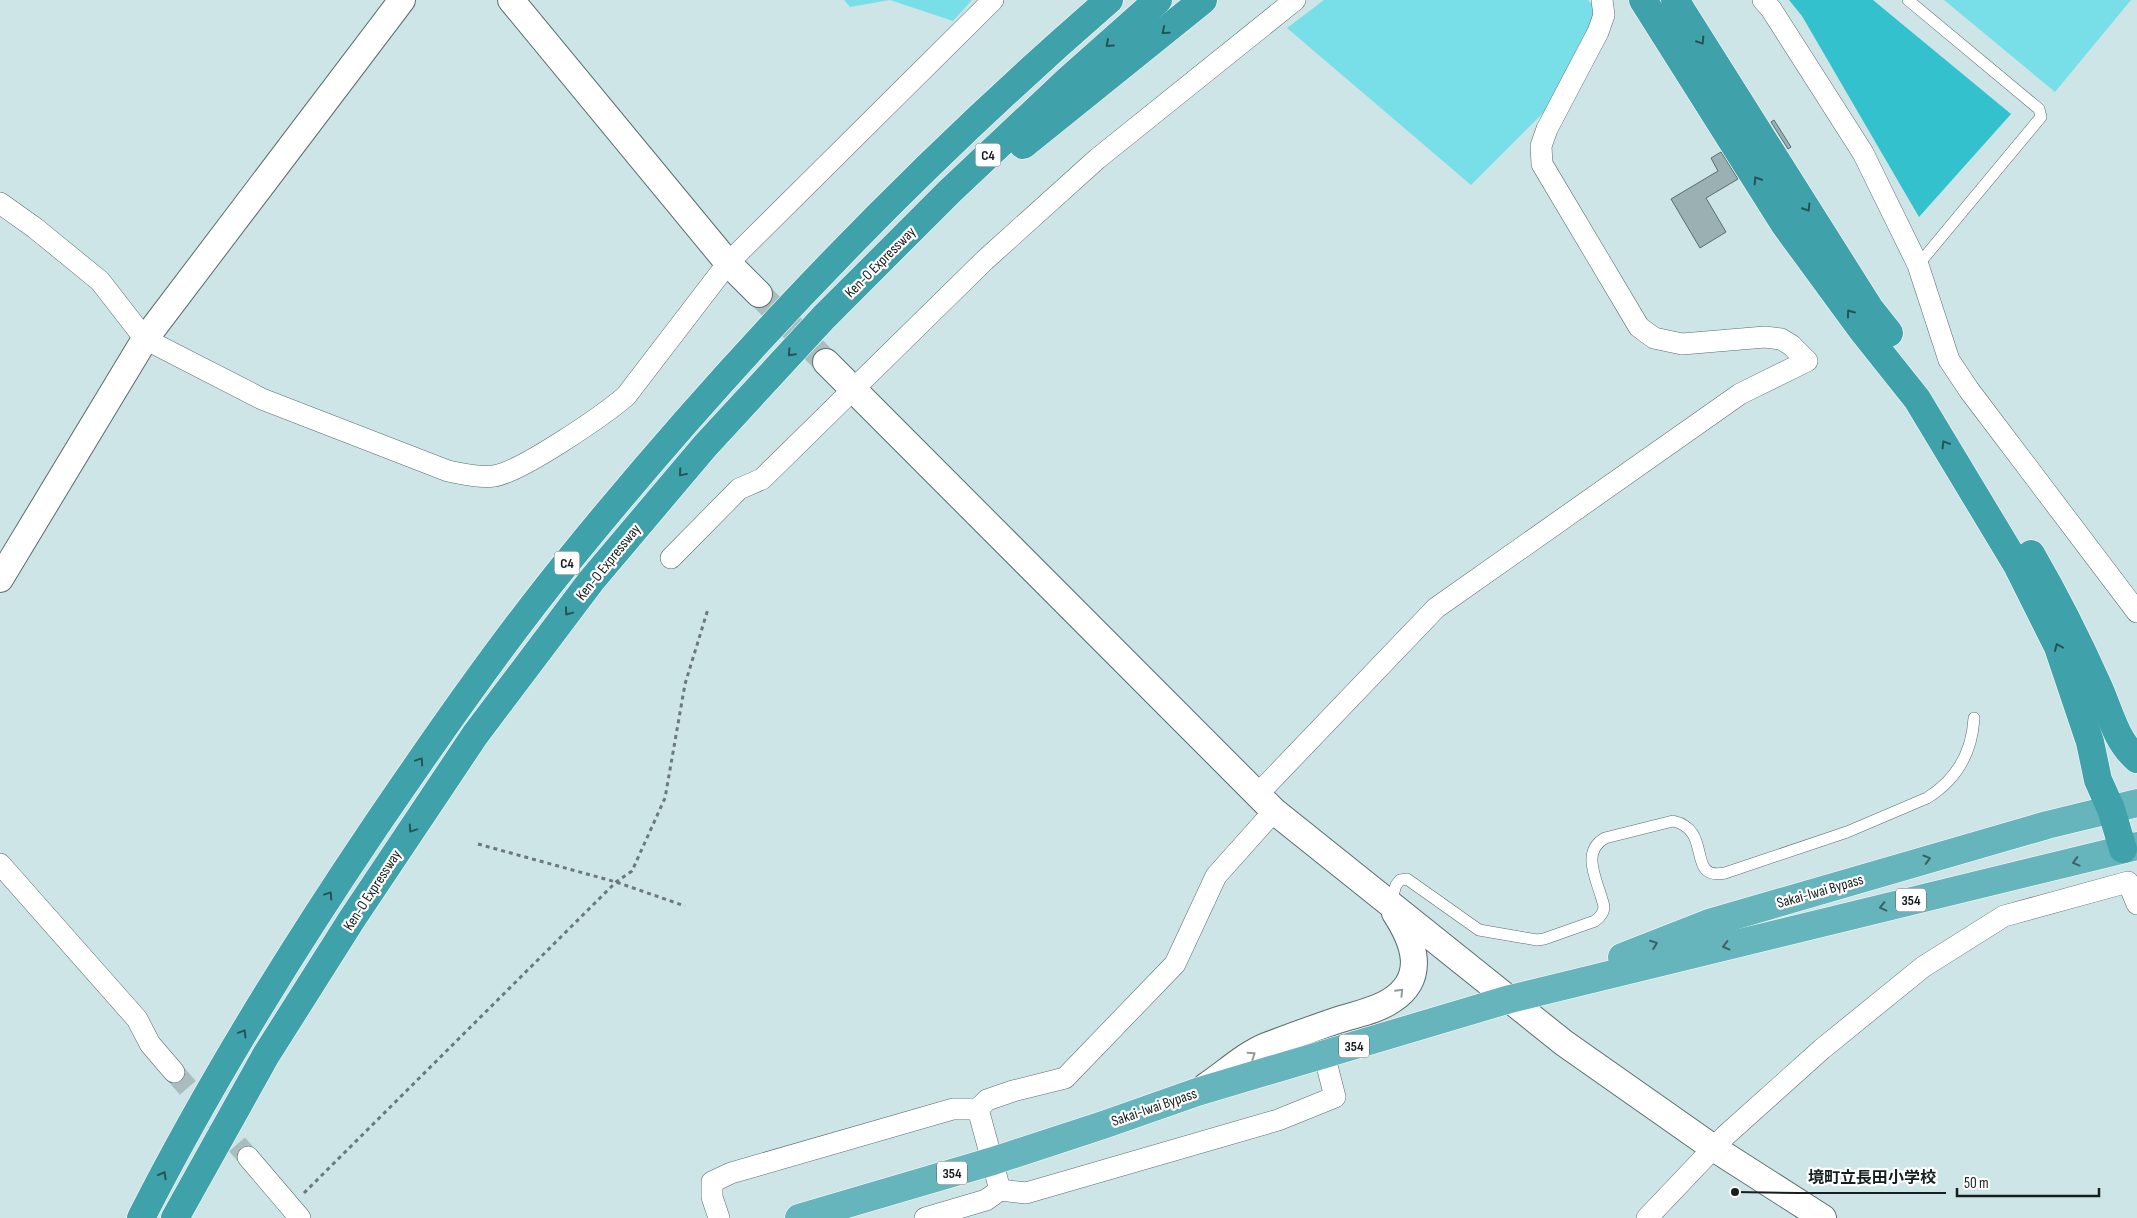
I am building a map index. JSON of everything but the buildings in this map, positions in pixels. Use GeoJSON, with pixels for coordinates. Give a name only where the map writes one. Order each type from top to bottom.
{"type":"FeatureCollection","features":[{"type":"Feature","properties":{"kind":"highway","name":"Ken-O Expressway"},"geometry":{"type":"LineString","coordinates":[[141,1218],[240,1037],[325,901],[449,719],[567,562],[683,423],[799,297],[940,156],[1046,55],[1109,0]]}},
{"type":"Feature","properties":{"kind":"highway","name":"Ken-O Expressway"},"geometry":{"type":"LineString","coordinates":[[175,1218],[266,1055],[352,919],[475,735],[598,574],[705,446],[824,317],[950,192],[1054,93],[1158,0]]}},
{"type":"Feature","properties":{"kind":"highway"},"geometry":{"type":"LineString","coordinates":[[824,317],[1025,143],[1204,0]]}},
{"type":"Feature","properties":{"kind":"highway"},"geometry":{"type":"LineString","coordinates":[[1643,0],[1785,225],[1862,330],[1917,399],[2017,565],[2058,647],[2090,742],[2098,780],[2130,847]]}},
{"type":"Feature","properties":{"kind":"highway"},"geometry":{"type":"LineString","coordinates":[[1675,0],[1870,309],[1933,390],[2055,596],[2099,688],[2116,732],[2137,759]]}},
{"type":"Feature","properties":{"kind":"highway"},"geometry":{"type":"LineString","coordinates":[[2078,646],[2109,763],[2111,809]]}},
{"type":"Feature","properties":{"kind":"highway","name":"Sakai-Iwai Bypass"},"geometry":{"type":"LineString","coordinates":[[1510,999],[1708,923],[2047,825],[2137,804]]}},
{"type":"Feature","properties":{"kind":"highway","name":"Sakai-Iwai Bypass"},"geometry":{"type":"LineString","coordinates":[[799,1218],[993,1161],[1197,1092],[1510,999],[2130,847]]}},
{"type":"Feature","properties":{"kind":"street"},"geometry":{"type":"LineString","coordinates":[[0,579],[146,339],[402,0]]}},
{"type":"Feature","properties":{"kind":"street"},"geometry":{"type":"LineString","coordinates":[[511,0],[728,263],[759,294]]}},
{"type":"Feature","properties":{"kind":"street"},"geometry":{"type":"LineString","coordinates":[[0,203],[35,228],[100,282],[146,339],[262,399],[448,472],[475,477],[495,476],[523,464],[610,410],[626,396],[728,263],[993,0]]}},
{"type":"Feature","properties":{"kind":"street"},"geometry":{"type":"LineString","coordinates":[[672,558],[739,489],[762,479],[852,388],[985,260],[1097,159],[1295,0]]}},
{"type":"Feature","properties":{"kind":"street"},"geometry":{"type":"LineString","coordinates":[[719,1218],[712,1197],[712,1182],[731,1173],[953,1109],[978,1109],[987,1100],[1013,1091],[1065,1078],[1175,964],[1216,876],[1265,804],[1436,608],[1740,394],[1807,361],[1791,345],[1781,339],[1765,337],[1682,344],[1654,338],[1639,327],[1542,164],[1541,146],[1547,129],[1598,32],[1604,15],[1602,0]]}},
{"type":"Feature","properties":{"kind":"street"},"geometry":{"type":"LineString","coordinates":[[1763,0],[1771,9],[1863,153],[1918,265],[1949,360],[1969,390],[2137,612]]}},
{"type":"Feature","properties":{"kind":"street"},"geometry":{"type":"LineString","coordinates":[[826,362],[1265,804],[1564,1043],[1712,1147],[1823,1218]]}},
{"type":"Feature","properties":{"kind":"street"},"geometry":{"type":"LineString","coordinates":[[0,864],[137,1019],[150,1044],[174,1072]]}},
{"type":"Feature","properties":{"kind":"street"},"geometry":{"type":"LineString","coordinates":[[1647,1218],[1712,1147],[1822,1049],[1923,967],[2004,916],[2128,882],[2137,904]]}},
{"type":"Feature","properties":{"kind":"street"},"geometry":{"type":"LineString","coordinates":[[1197,1092],[1263,1048],[1307,1030],[1376,1008],[1392,1000],[1404,990],[1413,974],[1414,961],[1405,929],[1390,904]]}},
{"type":"Feature","properties":{"kind":"street"},"geometry":{"type":"LineString","coordinates":[[925,1218],[986,1200],[1000,1190],[1026,1193],[1278,1120],[1335,1097],[1324,1054]]}},
{"type":"Feature","properties":{"kind":"street"},"geometry":{"type":"LineString","coordinates":[[978,1109],[1000,1190]]}},
{"type":"Feature","properties":{"kind":"street"},"geometry":{"type":"LineString","coordinates":[[248,1157],[295,1212]]}},
{"type":"Feature","properties":{"kind":"lane"},"geometry":{"type":"LineString","coordinates":[[1908,0],[2039,109],[2041,117],[1918,265]]}},
{"type":"Feature","properties":{"kind":"lane"},"geometry":{"type":"LineString","coordinates":[[1390,904],[1396,885],[1400,880],[1408,879],[1478,930],[1537,940],[1544,939],[1595,921],[1601,916],[1604,907],[1592,867],[1592,853],[1596,843],[1605,838],[1673,821],[1682,823],[1695,835],[1702,865],[1708,872],[1718,875],[1725,873],[1847,832],[1937,792],[1949,781],[1964,761],[1972,736],[1974,718]]}},
{"type":"Feature","properties":{"kind":"path"},"geometry":{"type":"LineString","coordinates":[[295,1212],[616,882],[632,871],[665,798],[685,684],[708,609]]}},
{"type":"Feature","properties":{"kind":"path"},"geometry":{"type":"LineString","coordinates":[[478,844],[616,882],[685,906]]}},
{"type":"Feature","properties":{"kind":"shaded area"},"geometry":{"type":"Polygon","coordinates":[[[844,0],[890,0],[850,7],[844,0]]]}},
{"type":"Feature","properties":{"kind":"shaded area"},"geometry":{"type":"Polygon","coordinates":[[[890,0],[972,0],[953,21],[890,0]]]}},
{"type":"Feature","properties":{"kind":"shaded area"},"geometry":{"type":"Polygon","coordinates":[[[1324,0],[1588,0],[1594,7],[1592,31],[1546,110],[1471,185],[1287,28],[1324,0]]]}},
{"type":"Feature","properties":{"kind":"shaded area"},"geometry":{"type":"Polygon","coordinates":[[[1789,0],[1873,0],[2011,114],[1919,217],[1802,16],[1789,0]]]}},
{"type":"Feature","properties":{"kind":"shaded area"},"geometry":{"type":"Polygon","coordinates":[[[1944,0],[2131,0],[2055,92],[1944,0]]]}},
{"type":"Feature","properties":{"kind":"tunnel"},"geometry":{"type":"LineString","coordinates":[[759,294],[826,362]]}},
{"type":"Feature","properties":{"kind":"tunnel"},"geometry":{"type":"LineString","coordinates":[[174,1072],[248,1157]]}},
{"type":"Feature","properties":{"kind":"place","name":"境町立長田小学校"},"geometry":{"type":"Point","coordinates":[1735,1192]}}]}
